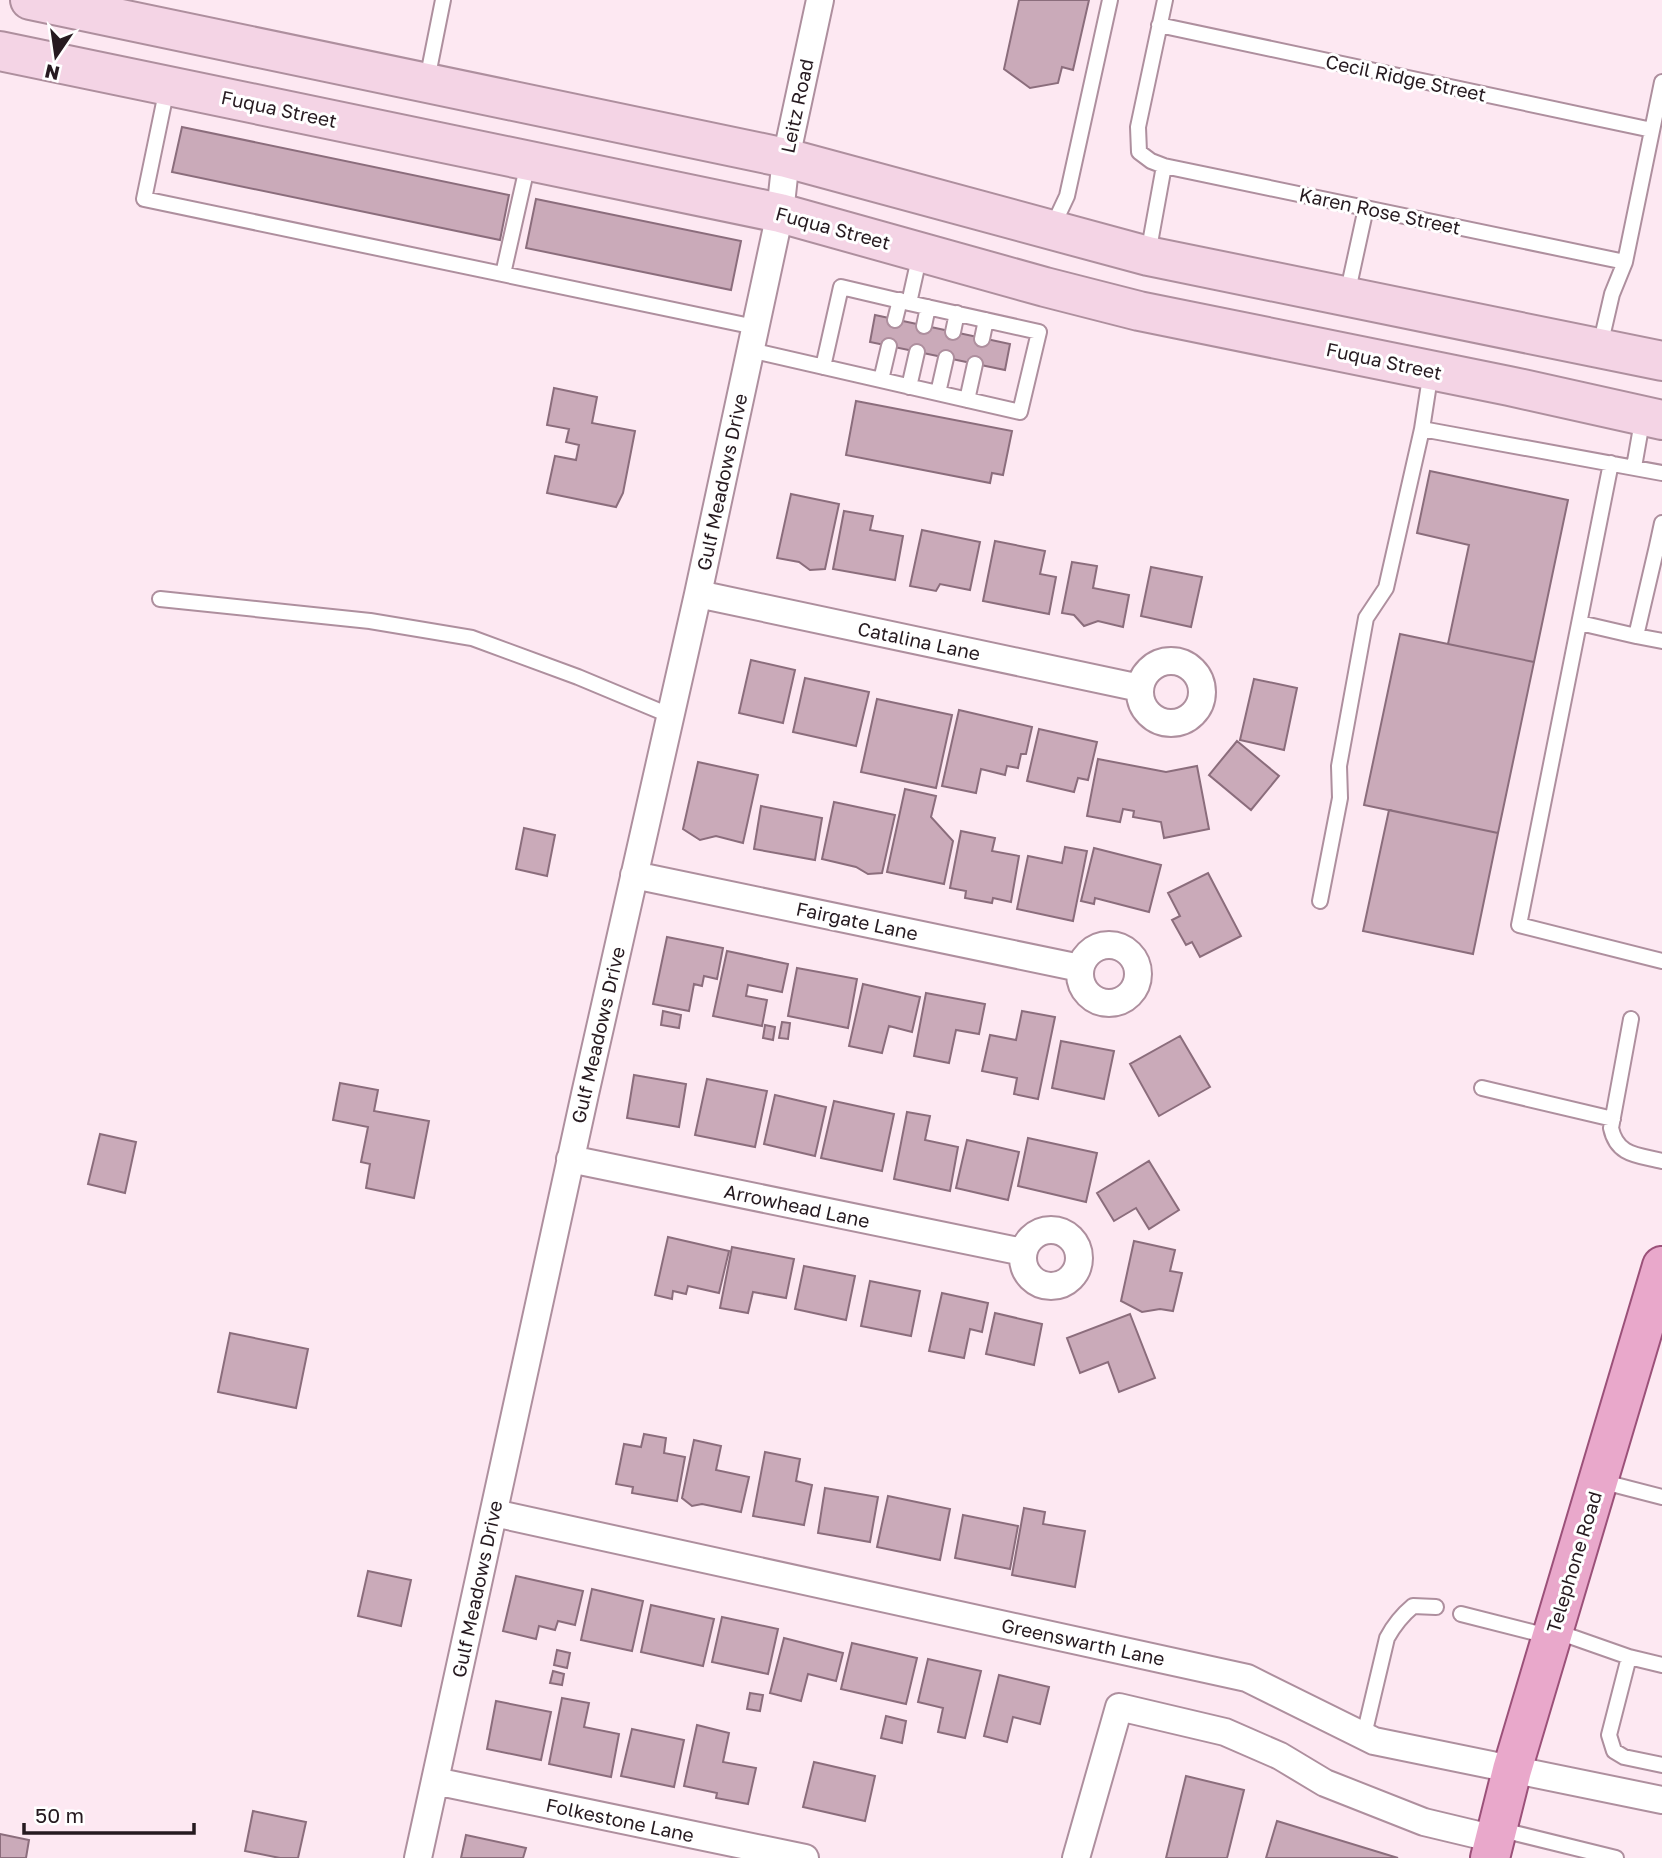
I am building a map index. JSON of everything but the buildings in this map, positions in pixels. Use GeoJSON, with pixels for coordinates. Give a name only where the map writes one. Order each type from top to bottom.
{"type":"FeatureCollection","features":[{"type":"Feature","properties":{"kind":"main road"},"geometry":{"type":"LineString","coordinates":[[30,0],[70,4],[786,158],[1148,256],[1662,361]]}},
{"type":"Feature","properties":{"kind":"main road"},"geometry":{"type":"LineString","coordinates":[[67,66],[70,4]]}},
{"type":"Feature","properties":{"kind":"main road","name":"Fuqua Street"},"geometry":{"type":"LineString","coordinates":[[0,51],[780,212],[1139,311],[1652,418]]}},
{"type":"Feature","properties":{"kind":"main road"},"geometry":{"type":"LineString","coordinates":[[415,137],[427,82]]}},
{"type":"Feature","properties":{"kind":"main road"},"geometry":{"type":"LineString","coordinates":[[1139,311],[1148,256]]}},
{"type":"Feature","properties":{"kind":"main road"},"geometry":{"type":"LineString","coordinates":[[1508,386],[1521,332]]}},
{"type":"Feature","properties":{"kind":"main road","name":"Telephone Road"},"geometry":{"type":"LineString","coordinates":[[1494,1842],[1599,1480],[1651,1349],[1662,1266]]}},
{"type":"Feature","properties":{"kind":"street","name":"Leitz Road"},"geometry":{"type":"LineString","coordinates":[[780,212],[786,158],[820,0]]}},
{"type":"Feature","properties":{"kind":"street","name":"Gulf Meadows Drive"},"geometry":{"type":"LineString","coordinates":[[418,1858],[780,212]]}},
{"type":"Feature","properties":{"kind":"street","name":"Catalina Lane"},"geometry":{"type":"LineString","coordinates":[[698,594],[1140,688]]}},
{"type":"Feature","properties":{"kind":"street","name":"Fairgate Lane"},"geometry":{"type":"LineString","coordinates":[[634,875],[1080,968]]}},
{"type":"Feature","properties":{"kind":"street","name":"Arrowhead Lane"},"geometry":{"type":"LineString","coordinates":[[570,1159],[1023,1252]]}},
{"type":"Feature","properties":{"kind":"street","name":"Greenswarth Lane"},"geometry":{"type":"LineString","coordinates":[[494,1513],[1247,1678],[1374,1741],[1662,1800]]}},
{"type":"Feature","properties":{"kind":"street"},"geometry":{"type":"LineString","coordinates":[[1076,1858],[1119,1707],[1225,1732],[1280,1756],[1325,1783],[1424,1822],[1494,1842]]}},
{"type":"Feature","properties":{"kind":"street","name":"Folkestone Lane"},"geometry":{"type":"LineString","coordinates":[[435,1781],[805,1858]]}},
{"type":"Feature","properties":{"kind":"lane"},"geometry":{"type":"LineString","coordinates":[[427,82],[443,0]]}},
{"type":"Feature","properties":{"kind":"lane"},"geometry":{"type":"LineString","coordinates":[[1051,229],[1067,196],[1110,0]]}},
{"type":"Feature","properties":{"kind":"lane"},"geometry":{"type":"LineString","coordinates":[[1160,25],[1165,0]]}},
{"type":"Feature","properties":{"kind":"lane","name":"Cecil Ridge Street"},"geometry":{"type":"LineString","coordinates":[[1160,25],[1652,130]]}},
{"type":"Feature","properties":{"kind":"lane","name":"Karen Rose Street"},"geometry":{"type":"LineString","coordinates":[[1160,25],[1138,127],[1139,152],[1151,161],[1164,166],[1625,262]]}},
{"type":"Feature","properties":{"kind":"lane"},"geometry":{"type":"LineString","coordinates":[[1600,348],[1612,294],[1625,262],[1662,82]]}},
{"type":"Feature","properties":{"kind":"lane"},"geometry":{"type":"LineString","coordinates":[[167,86],[144,199],[503,274],[752,338],[823,366],[1020,412],[1039,332],[841,287],[823,366]]}},
{"type":"Feature","properties":{"kind":"lane"},"geometry":{"type":"LineString","coordinates":[[503,274],[528,161]]}},
{"type":"Feature","properties":{"kind":"lane"},"geometry":{"type":"LineString","coordinates":[[1148,256],[1164,166]]}},
{"type":"Feature","properties":{"kind":"lane"},"geometry":{"type":"LineString","coordinates":[[1347,295],[1366,208]]}},
{"type":"Feature","properties":{"kind":"lane"},"geometry":{"type":"LineString","coordinates":[[895,320],[921,252]]}},
{"type":"Feature","properties":{"kind":"lane"},"geometry":{"type":"LineString","coordinates":[[924,326],[928,307]]}},
{"type":"Feature","properties":{"kind":"lane"},"geometry":{"type":"LineString","coordinates":[[953,332],[957,313]]}},
{"type":"Feature","properties":{"kind":"lane"},"geometry":{"type":"LineString","coordinates":[[982,338],[986,320]]}},
{"type":"Feature","properties":{"kind":"lane"},"geometry":{"type":"LineString","coordinates":[[881,380],[889,346]]}},
{"type":"Feature","properties":{"kind":"lane"},"geometry":{"type":"LineString","coordinates":[[909,387],[917,352]]}},
{"type":"Feature","properties":{"kind":"lane"},"geometry":{"type":"LineString","coordinates":[[938,393],[946,358]]}},
{"type":"Feature","properties":{"kind":"lane"},"geometry":{"type":"LineString","coordinates":[[967,400],[975,364]]}},
{"type":"Feature","properties":{"kind":"lane"},"geometry":{"type":"LineString","coordinates":[[1320,901],[1340,798],[1339,766],[1366,618],[1386,588],[1422,429],[1431,370]]}},
{"type":"Feature","properties":{"kind":"lane"},"geometry":{"type":"LineString","coordinates":[[1634,467],[1652,418]]}},
{"type":"Feature","properties":{"kind":"lane"},"geometry":{"type":"LineString","coordinates":[[1422,429],[1662,473]]}},
{"type":"Feature","properties":{"kind":"lane"},"geometry":{"type":"LineString","coordinates":[[1611,464],[1519,925],[1662,961]]}},
{"type":"Feature","properties":{"kind":"lane"},"geometry":{"type":"LineString","coordinates":[[1636,636],[1659,547],[1662,523]]}},
{"type":"Feature","properties":{"kind":"lane"},"geometry":{"type":"LineString","coordinates":[[160,599],[370,621],[472,638],[578,677],[669,715]]}},
{"type":"Feature","properties":{"kind":"lane"},"geometry":{"type":"LineString","coordinates":[[1580,623],[1662,642]]}},
{"type":"Feature","properties":{"kind":"lane"},"geometry":{"type":"LineString","coordinates":[[1631,1019],[1611,1128],[1613,1140],[1620,1148],[1662,1161]]}},
{"type":"Feature","properties":{"kind":"lane"},"geometry":{"type":"LineString","coordinates":[[1482,1088],[1613,1119]]}},
{"type":"Feature","properties":{"kind":"lane"},"geometry":{"type":"LineString","coordinates":[[1599,1480],[1662,1497]]}},
{"type":"Feature","properties":{"kind":"lane"},"geometry":{"type":"LineString","coordinates":[[1364,1735],[1387,1638],[1393,1627],[1413,1606],[1436,1607]]}},
{"type":"Feature","properties":{"kind":"lane"},"geometry":{"type":"LineString","coordinates":[[1461,1614],[1553,1634],[1662,1665]]}},
{"type":"Feature","properties":{"kind":"lane"},"geometry":{"type":"LineString","coordinates":[[1629,1657],[1609,1735],[1614,1751],[1624,1757],[1662,1765]]}},
{"type":"Feature","properties":{"kind":"lane"},"geometry":{"type":"LineString","coordinates":[[1494,1842],[1616,1858]]}}]}
